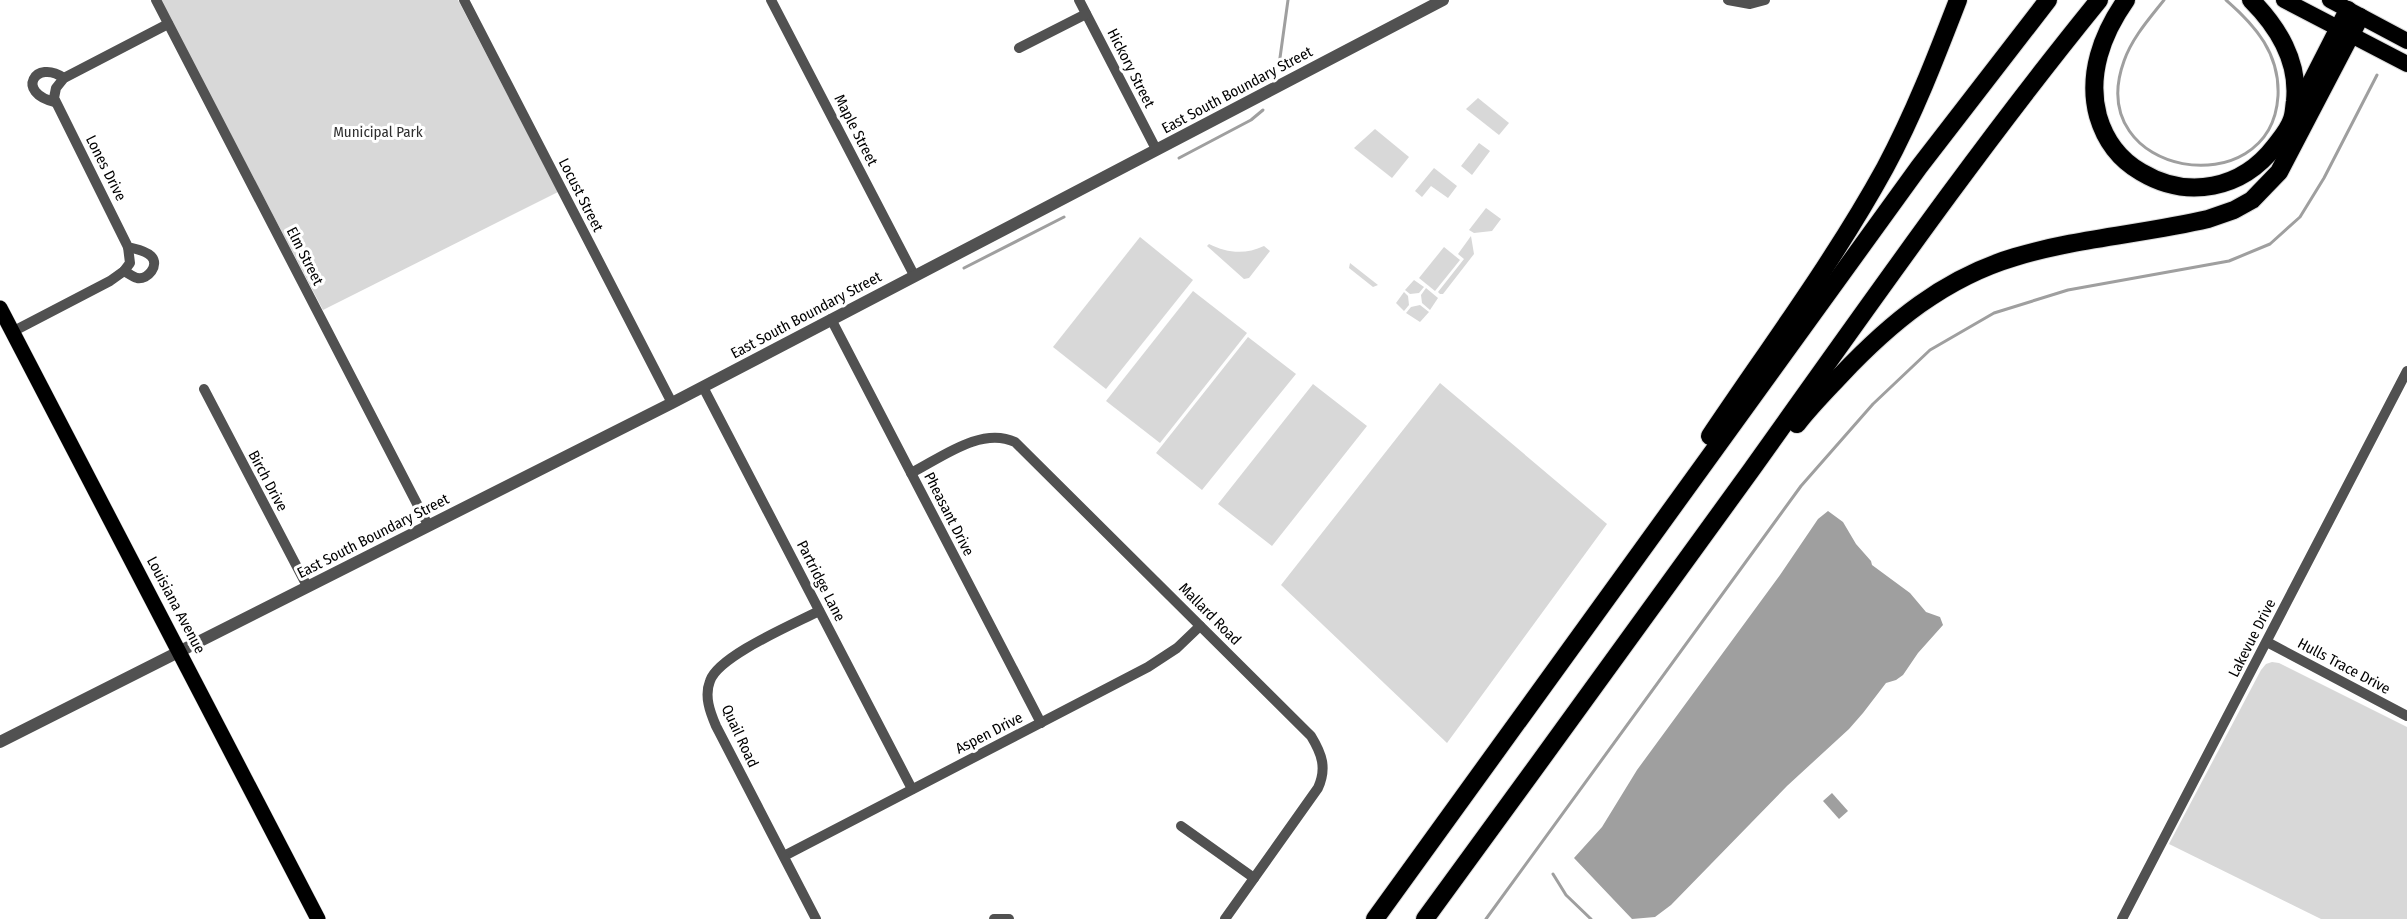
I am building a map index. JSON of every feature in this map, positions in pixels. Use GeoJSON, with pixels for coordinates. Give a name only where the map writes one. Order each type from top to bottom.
{"type":"FeatureCollection","features":[{"type":"Feature","properties":{"kind":"highway"},"geometry":{"type":"LineString","coordinates":[[1583,631],[1860,211],[1904,132],[1927,81],[1958,0]]}},
{"type":"Feature","properties":{"kind":"highway"},"geometry":{"type":"LineString","coordinates":[[1375,919],[1919,167],[2048,0]]}},
{"type":"Feature","properties":{"kind":"highway"},"geometry":{"type":"LineString","coordinates":[[1425,919],[1752,470],[1937,209],[1995,131],[2100,0]]}},
{"type":"Feature","properties":{"kind":"highway"},"geometry":{"type":"LineString","coordinates":[[2126,0],[2112,21],[2099,53],[2094,95],[2098,115],[2113,147],[2132,167],[2155,180],[2175,187],[2217,186],[2230,182],[2254,168],[2269,153],[2293,118],[2345,32]]}},
{"type":"Feature","properties":{"kind":"highway"},"geometry":{"type":"LineString","coordinates":[[2251,0],[2282,40],[2293,66],[2296,90],[2293,118]]}},
{"type":"Feature","properties":{"kind":"highway"},"geometry":{"type":"LineString","coordinates":[[2284,0],[2407,64]]}},
{"type":"Feature","properties":{"kind":"highway"},"geometry":{"type":"LineString","coordinates":[[2308,0],[2328,10],[2354,13]]}},
{"type":"Feature","properties":{"kind":"highway"},"geometry":{"type":"LineString","coordinates":[[2330,0],[2407,41]]}},
{"type":"Feature","properties":{"kind":"highway"},"geometry":{"type":"LineString","coordinates":[[1752,470],[1780,446],[1805,413],[1890,326],[1917,305],[1964,276],[1990,265],[2043,250],[2208,219],[2234,210],[2252,200],[2279,172],[2354,13]]}},
{"type":"Feature","properties":{"kind":"main road","name":"Louisiana Avenue"},"geometry":{"type":"LineString","coordinates":[[0,308],[318,919]]}},
{"type":"Feature","properties":{"kind":"street","name":"Elm Street"},"geometry":{"type":"LineString","coordinates":[[156,0],[428,525]]}},
{"type":"Feature","properties":{"kind":"street","name":"Locust Street"},"geometry":{"type":"LineString","coordinates":[[464,0],[672,403]]}},
{"type":"Feature","properties":{"kind":"street","name":"Maple Street"},"geometry":{"type":"LineString","coordinates":[[771,0],[914,275]]}},
{"type":"Feature","properties":{"kind":"street","name":"Hickory Street"},"geometry":{"type":"LineString","coordinates":[[1079,0],[1156,149]]}},
{"type":"Feature","properties":{"kind":"street","name":"East South Boundary Street"},"geometry":{"type":"LineString","coordinates":[[0,742],[672,403],[1443,0]]}},
{"type":"Feature","properties":{"kind":"street"},"geometry":{"type":"LineString","coordinates":[[1728,0],[1750,4],[1765,0]]}},
{"type":"Feature","properties":{"kind":"street"},"geometry":{"type":"LineString","coordinates":[[1019,48],[1086,14]]}},
{"type":"Feature","properties":{"kind":"street"},"geometry":{"type":"LineString","coordinates":[[55,102],[56,88],[64,78],[168,24]]}},
{"type":"Feature","properties":{"kind":"street","name":"Lones Drive"},"geometry":{"type":"LineString","coordinates":[[64,78],[55,72],[45,71],[39,74],[33,83],[33,90],[37,96],[55,102],[128,247]]}},
{"type":"Feature","properties":{"kind":"street"},"geometry":{"type":"LineString","coordinates":[[12,332],[111,281],[130,263],[128,247],[150,254],[153,269],[149,275],[137,278],[124,271]]}},
{"type":"Feature","properties":{"kind":"street","name":"Pheasant Drive"},"geometry":{"type":"LineString","coordinates":[[831,319],[1041,723]]}},
{"type":"Feature","properties":{"kind":"street","name":"Lakevue Drive"},"geometry":{"type":"LineString","coordinates":[[2122,919],[2407,371]]}},
{"type":"Feature","properties":{"kind":"street","name":"Partridge Lane"},"geometry":{"type":"LineString","coordinates":[[703,387],[912,789]]}},
{"type":"Feature","properties":{"kind":"street","name":"Birch Drive"},"geometry":{"type":"LineString","coordinates":[[204,389],[307,586]]}},
{"type":"Feature","properties":{"kind":"street","name":"Mallard Road"},"geometry":{"type":"LineString","coordinates":[[911,473],[984,437],[1001,436],[1015,442],[1311,736],[1323,760],[1323,776],[1318,788],[1225,919]]}},
{"type":"Feature","properties":{"kind":"street","name":"Quail Road"},"geometry":{"type":"LineString","coordinates":[[816,919],[716,726],[708,700],[708,686],[712,675],[727,660],[819,611]]}},
{"type":"Feature","properties":{"kind":"street","name":"Aspen Drive"},"geometry":{"type":"LineString","coordinates":[[784,856],[1166,656],[1200,626]]}},
{"type":"Feature","properties":{"kind":"street","name":"Hulls Trace Drive"},"geometry":{"type":"LineString","coordinates":[[2267,642],[2407,716]]}},
{"type":"Feature","properties":{"kind":"street"},"geometry":{"type":"LineString","coordinates":[[1181,826],[1254,878]]}},
{"type":"Feature","properties":{"kind":"street"},"geometry":{"type":"LineString","coordinates":[[994,919],[1009,919]]}},
{"type":"Feature","properties":{"kind":"green space","name":"Municipal Park"},"geometry":{"type":"Polygon","coordinates":[[[160,0],[458,0],[558,192],[323,310],[160,0]]]}},
{"type":"Feature","properties":{"kind":"green space"},"geometry":{"type":"Polygon","coordinates":[[[1478,98],[1509,123],[1499,135],[1466,109],[1478,98]]]}},
{"type":"Feature","properties":{"kind":"green space"},"geometry":{"type":"Polygon","coordinates":[[[1375,129],[1409,157],[1392,178],[1354,148],[1375,129]]]}},
{"type":"Feature","properties":{"kind":"green space"},"geometry":{"type":"Polygon","coordinates":[[[1479,143],[1490,151],[1472,175],[1461,166],[1479,143]]]}},
{"type":"Feature","properties":{"kind":"green space"},"geometry":{"type":"Polygon","coordinates":[[[1434,168],[1457,186],[1448,198],[1431,186],[1422,197],[1415,191],[1434,168]]]}},
{"type":"Feature","properties":{"kind":"green space"},"geometry":{"type":"Polygon","coordinates":[[[1486,208],[1501,219],[1492,231],[1474,233],[1469,230],[1486,208]]]}},
{"type":"Feature","properties":{"kind":"green space"},"geometry":{"type":"Polygon","coordinates":[[[1471,236],[1474,254],[1443,294],[1440,294],[1438,292],[1464,259],[1458,254],[1471,236]]]}},
{"type":"Feature","properties":{"kind":"green space"},"geometry":{"type":"Polygon","coordinates":[[[1140,237],[1193,280],[1106,389],[1053,347],[1140,237]]]}},
{"type":"Feature","properties":{"kind":"green space"},"geometry":{"type":"Polygon","coordinates":[[[1209,244],[1236,252],[1250,251],[1264,246],[1270,251],[1249,278],[1244,279],[1207,246],[1209,244]]]}},
{"type":"Feature","properties":{"kind":"green space"},"geometry":{"type":"Polygon","coordinates":[[[1444,247],[1460,260],[1435,291],[1419,278],[1444,247]]]}},
{"type":"Feature","properties":{"kind":"green space"},"geometry":{"type":"Polygon","coordinates":[[[1350,263],[1378,285],[1373,287],[1349,268],[1350,263]]]}},
{"type":"Feature","properties":{"kind":"green space"},"geometry":{"type":"Polygon","coordinates":[[[1414,280],[1424,287],[1419,293],[1410,294],[1405,290],[1414,280]]]}},
{"type":"Feature","properties":{"kind":"green space"},"geometry":{"type":"Polygon","coordinates":[[[1426,288],[1438,298],[1430,310],[1422,303],[1421,295],[1426,288]]]}},
{"type":"Feature","properties":{"kind":"green space"},"geometry":{"type":"Polygon","coordinates":[[[1193,291],[1247,333],[1160,443],[1106,401],[1193,291]]]}},
{"type":"Feature","properties":{"kind":"green space"},"geometry":{"type":"Polygon","coordinates":[[[1404,292],[1408,296],[1409,305],[1404,311],[1396,303],[1404,292]]]}},
{"type":"Feature","properties":{"kind":"green space"},"geometry":{"type":"Polygon","coordinates":[[[1420,305],[1429,312],[1420,322],[1406,313],[1411,307],[1420,305]]]}},
{"type":"Feature","properties":{"kind":"green space"},"geometry":{"type":"Polygon","coordinates":[[[1248,337],[1296,374],[1202,490],[1156,453],[1248,337]]]}},
{"type":"Feature","properties":{"kind":"green space"},"geometry":{"type":"Polygon","coordinates":[[[1440,383],[1607,524],[1447,743],[1281,585],[1440,383]]]}},
{"type":"Feature","properties":{"kind":"green space"},"geometry":{"type":"Polygon","coordinates":[[[1313,384],[1367,426],[1272,546],[1218,504],[1313,384]]]}},
{"type":"Feature","properties":{"kind":"green space"},"geometry":{"type":"Polygon","coordinates":[[[2279,663],[2407,727],[2407,919],[2321,919],[2169,844],[2261,670],[2266,664],[2279,663]]]}},
{"type":"Feature","properties":{"kind":"shaded area"},"geometry":{"type":"Polygon","coordinates":[[[1828,511],[1843,522],[1872,565],[1910,593],[1926,612],[1940,617],[1943,625],[1918,653],[1903,675],[1886,683],[1849,729],[1787,786],[1671,905],[1655,917],[1632,919],[1574,858],[1602,827],[1637,770],[1780,575],[1818,519],[1828,511]]]}},
{"type":"Feature","properties":{"kind":"shaded area"},"geometry":{"type":"Polygon","coordinates":[[[1832,793],[1848,811],[1839,819],[1823,801],[1832,793]]]}},
{"type":"Feature","properties":{"kind":"waterway"},"geometry":{"type":"LineString","coordinates":[[1279,65],[1288,0]]}},
{"type":"Feature","properties":{"kind":"waterway"},"geometry":{"type":"LineString","coordinates":[[2164,0],[2141,29],[2127,53],[2118,100],[2129,131],[2152,152],[2183,164],[2215,164],[2245,154],[2268,131],[2278,96],[2275,67],[2264,42],[2247,20],[2226,0]]}},
{"type":"Feature","properties":{"kind":"waterway"},"geometry":{"type":"LineString","coordinates":[[1486,919],[1801,486],[1873,404],[1930,350],[1994,313],[2068,290],[2229,261],[2270,244],[2300,217],[2324,178],[2377,75]]}},
{"type":"Feature","properties":{"kind":"waterway"},"geometry":{"type":"LineString","coordinates":[[1179,158],[1251,120],[1263,110]]}},
{"type":"Feature","properties":{"kind":"waterway"},"geometry":{"type":"LineString","coordinates":[[964,268],[1064,217]]}},
{"type":"Feature","properties":{"kind":"waterway"},"geometry":{"type":"LineString","coordinates":[[1553,874],[1566,895],[1591,919]]}}]}
